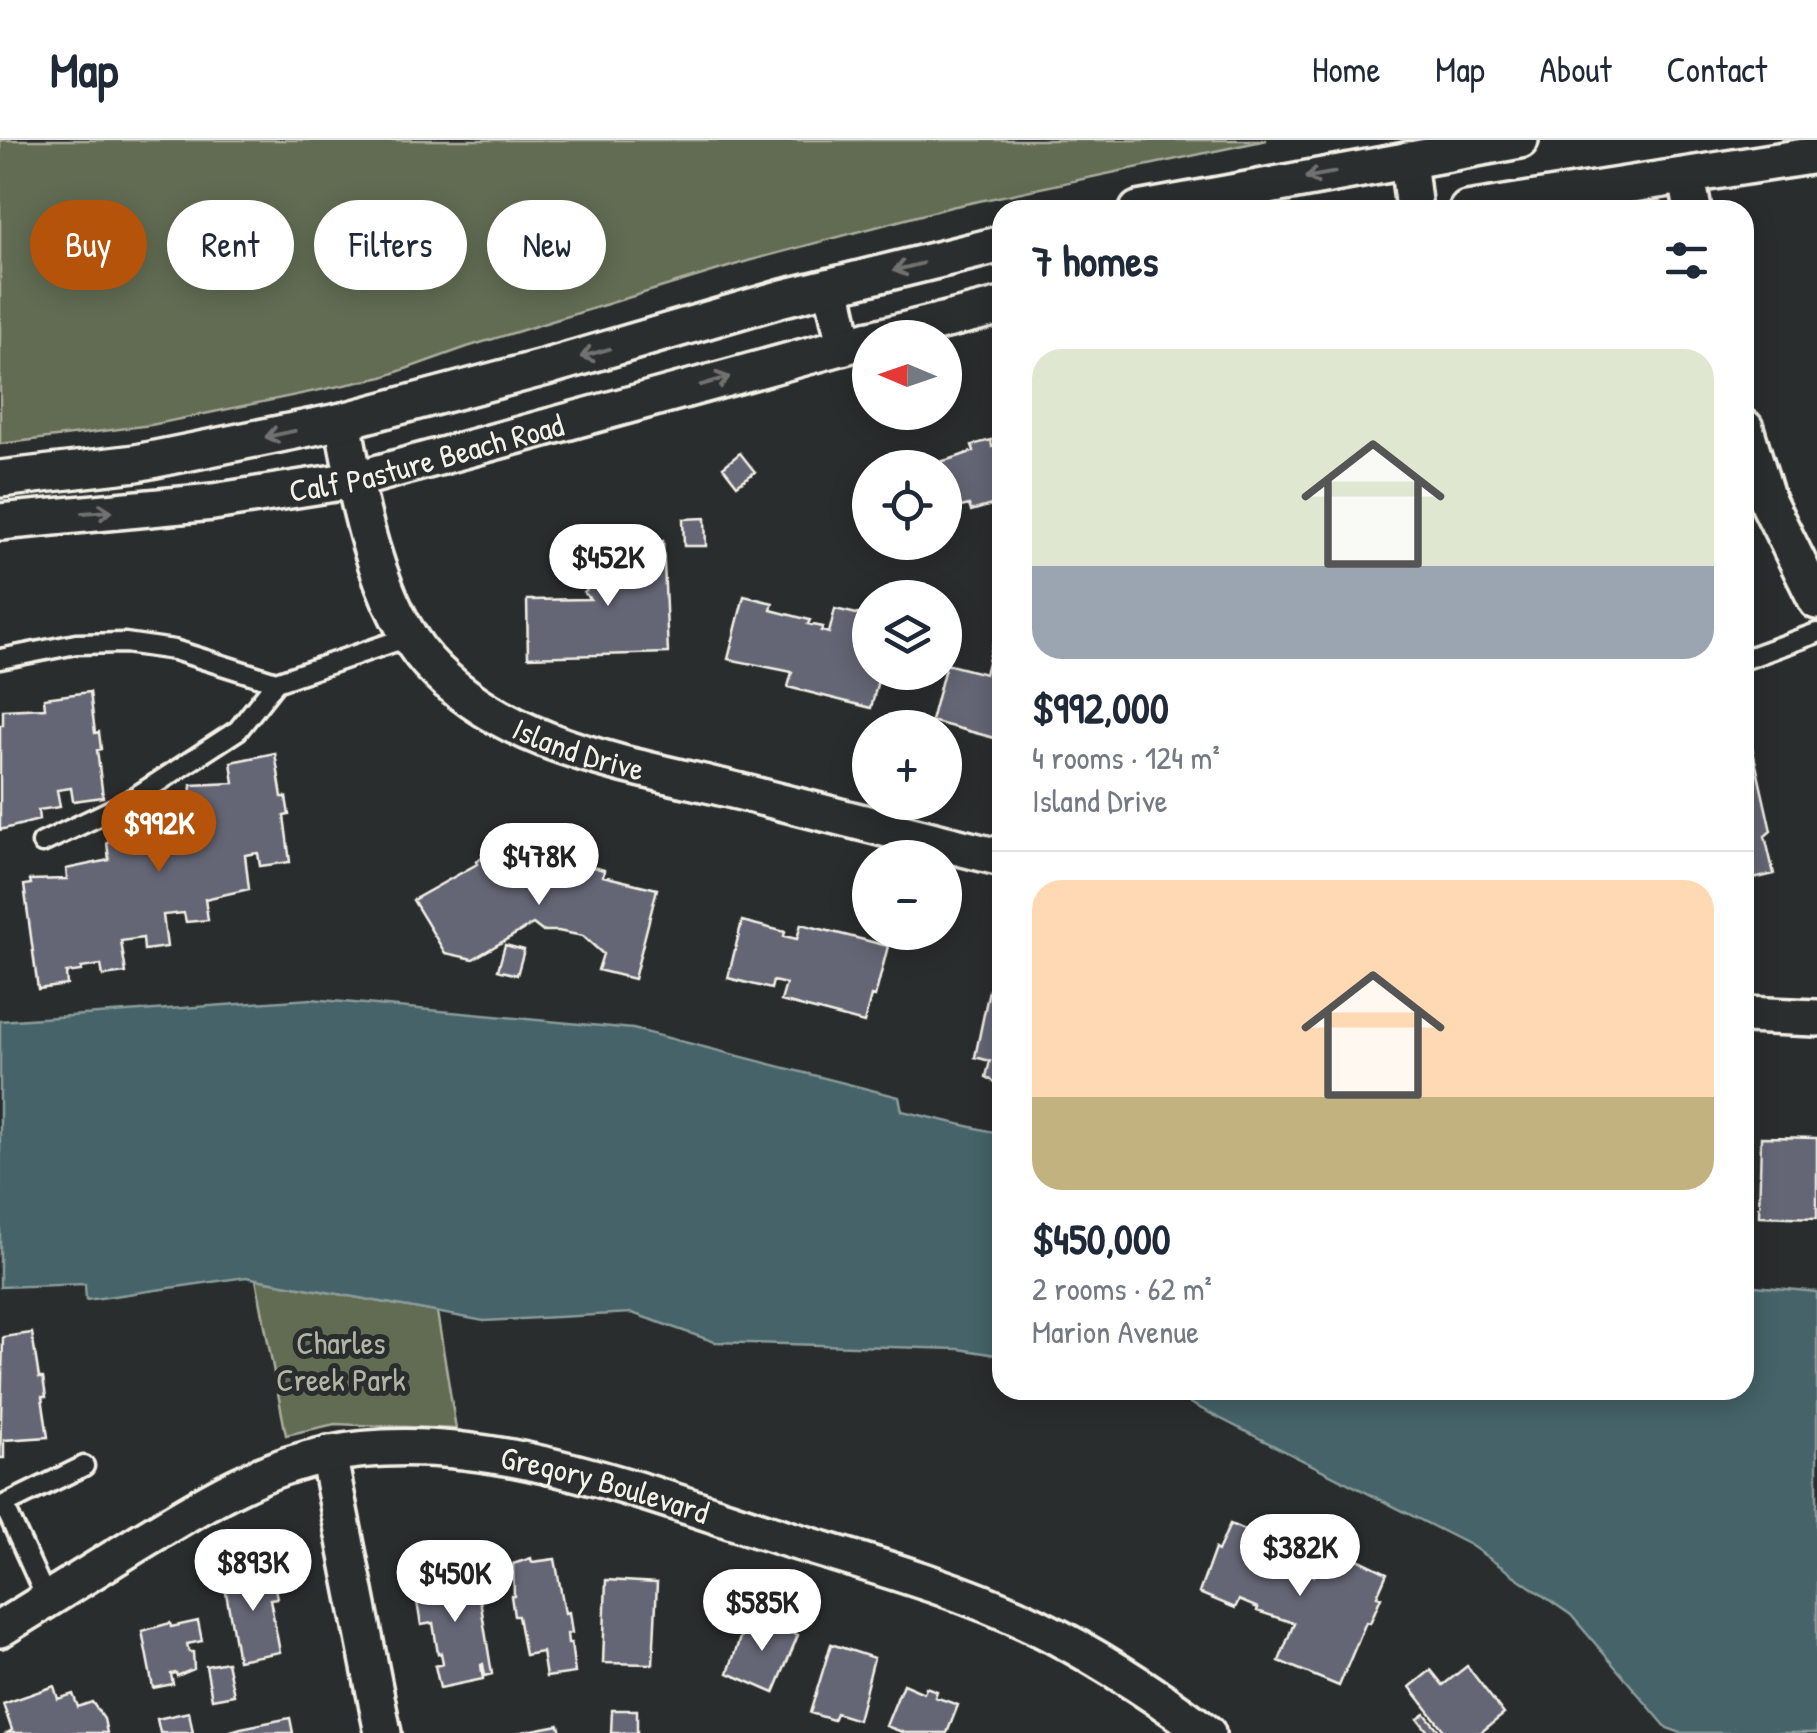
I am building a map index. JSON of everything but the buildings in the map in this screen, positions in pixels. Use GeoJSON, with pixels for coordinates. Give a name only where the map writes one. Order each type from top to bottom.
{"type":"FeatureCollection","features":[{"type":"Feature","properties":{"kind":"street"},"geometry":{"type":"LineString","coordinates":[[1192,200],[1520,140]]}},
{"type":"Feature","properties":{"kind":"street"},"geometry":{"type":"LineString","coordinates":[[1598,200],[1690,193],[1817,155]]}},
{"type":"Feature","properties":{"kind":"street"},"geometry":{"type":"LineString","coordinates":[[1408,160],[1413,200]]}},
{"type":"Feature","properties":{"kind":"street","name":"Calf Pasture Beach Road"},"geometry":{"type":"LineString","coordinates":[[0,478],[154,460],[343,421],[832,286],[992,246]]}},
{"type":"Feature","properties":{"kind":"street"},"geometry":{"type":"LineString","coordinates":[[832,286],[852,320]]}},
{"type":"Feature","properties":{"kind":"street","name":"Calf Pasture Beach Road"},"geometry":{"type":"LineString","coordinates":[[945,320],[992,308]]}},
{"type":"Feature","properties":{"kind":"street","name":"Calf Pasture Beach Road"},"geometry":{"type":"LineString","coordinates":[[0,522],[213,502],[354,480],[852,343]]}},
{"type":"Feature","properties":{"kind":"street","name":"Island Drive"},"geometry":{"type":"LineString","coordinates":[[343,421],[354,480],[391,606],[427,660],[482,710],[556,746],[992,855]]}},
{"type":"Feature","properties":{"kind":"street"},"geometry":{"type":"LineString","coordinates":[[1754,456],[1768,500],[1817,601]]}},
{"type":"Feature","properties":{"kind":"street"},"geometry":{"type":"LineString","coordinates":[[1754,1015],[1817,1018]]}},
{"type":"Feature","properties":{"kind":"street","name":"Gregory Boulevard"},"geometry":{"type":"LineString","coordinates":[[0,1629],[195,1508],[261,1473],[328,1454],[395,1448],[482,1452],[583,1474],[878,1567],[1032,1624],[1145,1686],[1207,1733]]}},
{"type":"Feature","properties":{"kind":"street"},"geometry":{"type":"LineString","coordinates":[[328,1454],[382,1733]]}},
{"type":"Feature","properties":{"kind":"lane"},"geometry":{"type":"LineString","coordinates":[[1754,656],[1817,633]]}},
{"type":"Feature","properties":{"kind":"lane"},"geometry":{"type":"LineString","coordinates":[[42,843],[126,803],[238,730],[276,682],[411,636]]}},
{"type":"Feature","properties":{"kind":"lane"},"geometry":{"type":"LineString","coordinates":[[0,659],[76,644],[126,643],[174,650],[276,682]]}},
{"type":"Feature","properties":{"kind":"lane"},"geometry":{"type":"LineString","coordinates":[[47,1600],[2,1506],[84,1466]]}},
{"type":"Feature","properties":{"kind":"green space"},"geometry":{"type":"Polygon","coordinates":[[[0,140],[1267,140],[951,207],[748,261],[467,347],[383,377],[151,425],[0,444],[0,140]]]}},
{"type":"Feature","properties":{"kind":"green space","name":"Charles Creek Park"},"geometry":{"type":"Polygon","coordinates":[[[256,1279],[437,1312],[456,1429],[335,1424],[286,1435],[256,1279]]]}},
{"type":"Feature","properties":{"kind":"water"},"geometry":{"type":"Polygon","coordinates":[[[311,999],[633,1029],[899,1097],[902,1111],[992,1132],[992,1354],[959,1349],[715,1342],[632,1313],[484,1321],[246,1277],[86,1300],[85,1284],[0,1287],[0,1021],[311,999]]]}},
{"type":"Feature","properties":{"kind":"water"},"geometry":{"type":"Polygon","coordinates":[[[1754,1286],[1817,1292],[1817,1733],[1681,1733],[1667,1728],[1571,1615],[1470,1545],[1184,1400],[1754,1400],[1754,1286]]]}}]}
